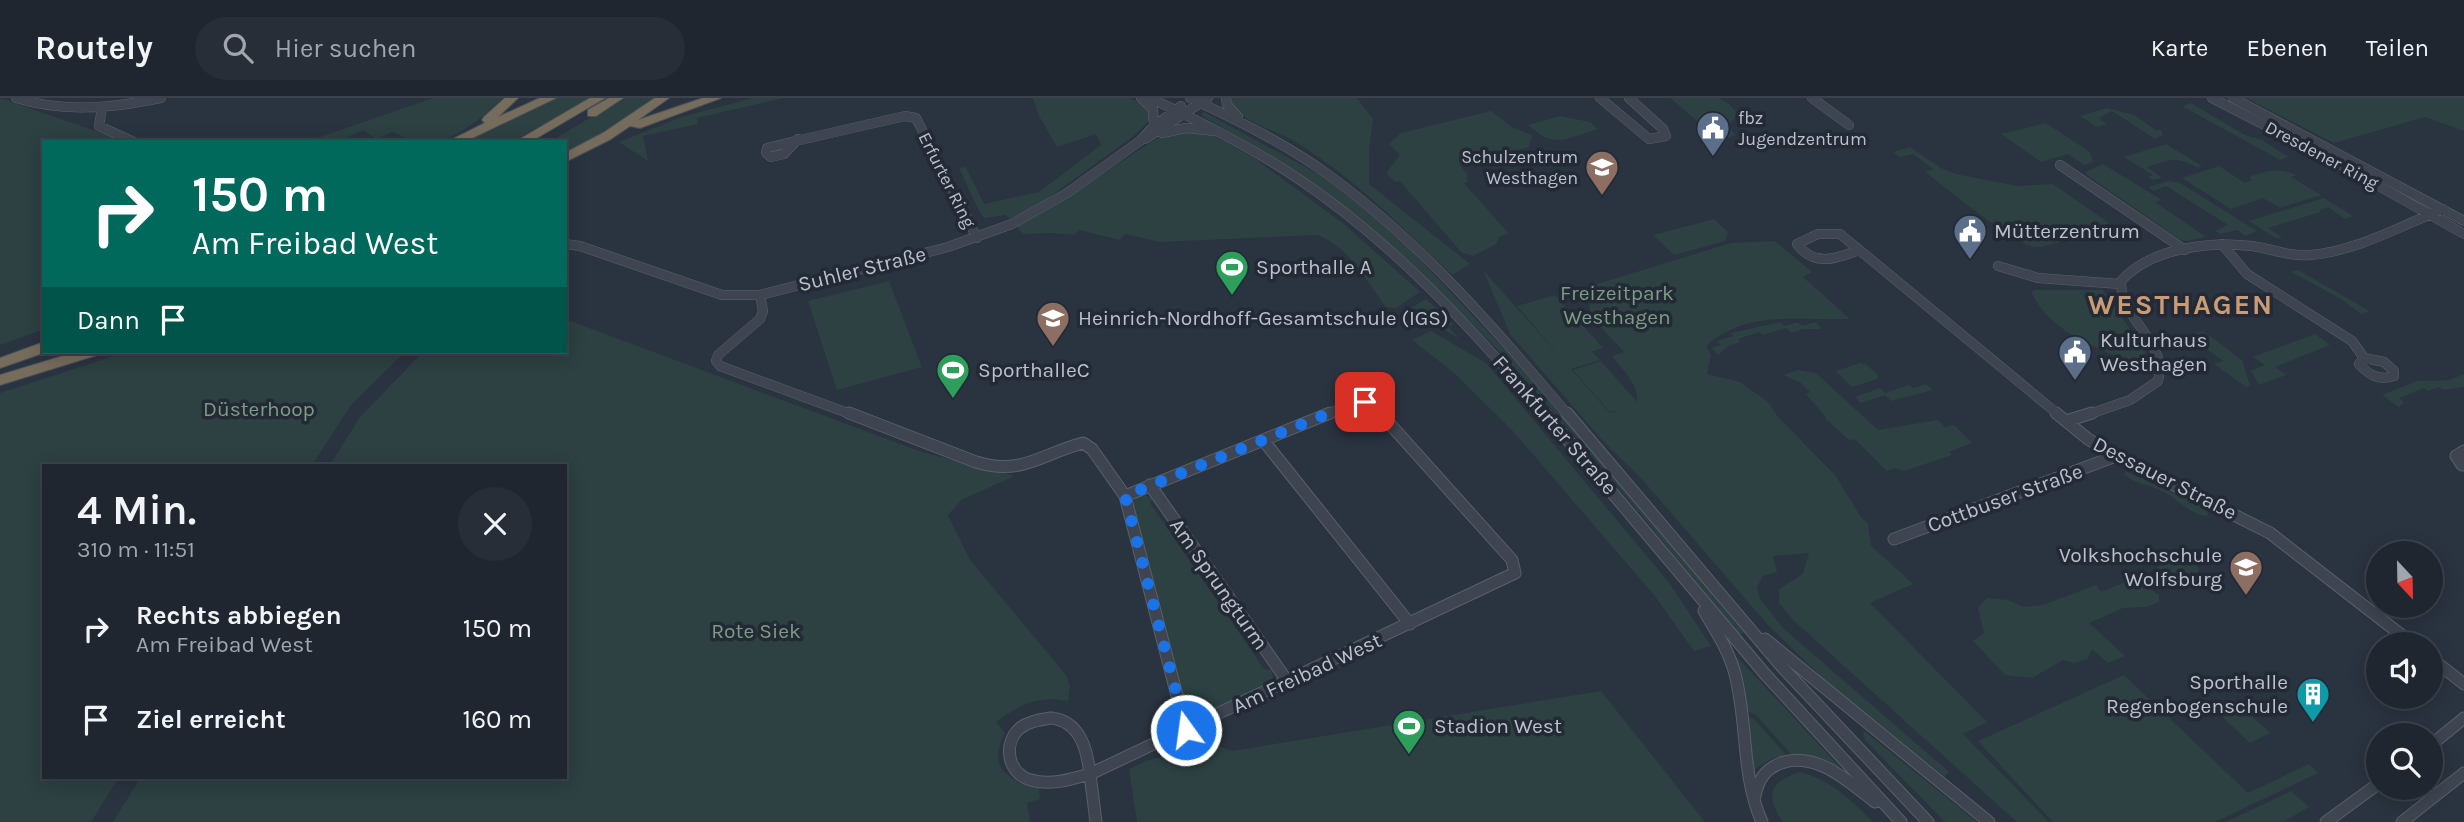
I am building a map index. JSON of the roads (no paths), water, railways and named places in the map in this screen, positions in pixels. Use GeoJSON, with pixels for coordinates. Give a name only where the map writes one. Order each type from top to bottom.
{"type":"FeatureCollection","features":[{"type":"Feature","properties":{"kind":"highway"},"geometry":{"type":"LineString","coordinates":[[455,140],[498,113],[512,98]]}},
{"type":"Feature","properties":{"kind":"highway"},"geometry":{"type":"LineString","coordinates":[[456,140],[550,98]]}},
{"type":"Feature","properties":{"kind":"highway"},"geometry":{"type":"LineString","coordinates":[[525,140],[599,98]]}},
{"type":"Feature","properties":{"kind":"highway"},"geometry":{"type":"LineString","coordinates":[[544,140],[617,98]]}},
{"type":"Feature","properties":{"kind":"highway"},"geometry":{"type":"LineString","coordinates":[[567,157],[607,136],[663,98]]}},
{"type":"Feature","properties":{"kind":"highway"},"geometry":{"type":"LineString","coordinates":[[607,136],[715,98]]}},
{"type":"Feature","properties":{"kind":"highway"},"geometry":{"type":"LineString","coordinates":[[0,363],[42,348]]}},
{"type":"Feature","properties":{"kind":"highway"},"geometry":{"type":"LineString","coordinates":[[0,378],[58,354]]}},
{"type":"Feature","properties":{"kind":"highway"},"geometry":{"type":"LineString","coordinates":[[0,378],[85,354]]}},
{"type":"Feature","properties":{"kind":"street"},"geometry":{"type":"LineString","coordinates":[[16,98],[49,108],[102,108],[162,98]]}},
{"type":"Feature","properties":{"kind":"street"},"geometry":{"type":"LineString","coordinates":[[1141,98],[1153,109],[1153,126]]}},
{"type":"Feature","properties":{"kind":"street","name":"Frankfurter Straße"},"geometry":{"type":"LineString","coordinates":[[1150,98],[1226,133],[1322,195],[1373,235],[1429,286],[1510,372],[1806,721],[1900,821]]}},
{"type":"Feature","properties":{"kind":"street","name":"Suhler Straße"},"geometry":{"type":"LineString","coordinates":[[1140,141],[1153,126],[1191,98]]}},
{"type":"Feature","properties":{"kind":"street","name":"Frankfurter Straße"},"geometry":{"type":"LineString","coordinates":[[1191,98],[1205,100],[1324,172],[1355,195],[1445,276],[1536,378],[1736,614],[1833,723],[1928,822]]}},
{"type":"Feature","properties":{"kind":"street"},"geometry":{"type":"LineString","coordinates":[[1226,98],[1231,109],[1245,124]]}},
{"type":"Feature","properties":{"kind":"street"},"geometry":{"type":"LineString","coordinates":[[1600,98],[1649,139],[1665,136],[1663,129],[1629,98]]}},
{"type":"Feature","properties":{"kind":"street"},"geometry":{"type":"LineString","coordinates":[[1812,98],[1849,125]]}},
{"type":"Feature","properties":{"kind":"street","name":"Dresdener Ring"},"geometry":{"type":"LineString","coordinates":[[2212,98],[2464,233]]}},
{"type":"Feature","properties":{"kind":"street","name":"Dresdener Ring"},"geometry":{"type":"LineString","coordinates":[[2233,98],[2464,221]]}},
{"type":"Feature","properties":{"kind":"street","name":"Suhler Straße"},"geometry":{"type":"LineString","coordinates":[[567,244],[580,246],[722,295],[745,298],[760,295],[977,238],[1045,207],[1205,100]]}},
{"type":"Feature","properties":{"kind":"street"},"geometry":{"type":"LineString","coordinates":[[102,108],[99,126],[130,140]]}},
{"type":"Feature","properties":{"kind":"street","name":"Erfurter Ring"},"geometry":{"type":"LineString","coordinates":[[772,145],[767,148],[766,153],[771,157],[789,151],[798,139],[905,116],[916,118],[977,238]]}},
{"type":"Feature","properties":{"kind":"street"},"geometry":{"type":"LineString","coordinates":[[1153,136],[1186,128],[1226,133]]}},
{"type":"Feature","properties":{"kind":"street"},"geometry":{"type":"LineString","coordinates":[[2060,164],[2185,250]]}},
{"type":"Feature","properties":{"kind":"street"},"geometry":{"type":"LineString","coordinates":[[2066,421],[2145,393],[2158,382],[2162,364],[2156,349],[2123,302],[2120,284],[2124,275],[2133,268],[2185,250],[2222,244],[2297,255],[2317,254],[2358,242],[2443,209]]}},
{"type":"Feature","properties":{"kind":"street","name":"Dessauer Straße"},"geometry":{"type":"LineString","coordinates":[[1860,250],[1824,261],[1808,257],[1797,244],[1806,238],[1834,232],[1860,250],[2066,421],[2116,456],[2270,533],[2398,632]]}},
{"type":"Feature","properties":{"kind":"street"},"geometry":{"type":"LineString","coordinates":[[2222,244],[2247,274],[2352,341],[2364,358]]}},
{"type":"Feature","properties":{"kind":"street"},"geometry":{"type":"LineString","coordinates":[[1998,266],[2038,278],[2120,284]]}},
{"type":"Feature","properties":{"kind":"street"},"geometry":{"type":"LineString","coordinates":[[760,295],[763,311],[760,319],[718,355],[716,361],[720,366],[980,464],[1007,468],[1083,443],[1091,449],[1125,496],[1186,730]]}},
{"type":"Feature","properties":{"kind":"street","name":"Am Freibad West"},"geometry":{"type":"LineString","coordinates":[[1090,775],[1514,573],[1512,560],[1374,406],[1365,402],[1354,403],[1125,496]]}},
{"type":"Feature","properties":{"kind":"street","name":"Am Freibad West"},"geometry":{"type":"LineString","coordinates":[[1263,440],[1410,624]]}},
{"type":"Feature","properties":{"kind":"street"},"geometry":{"type":"LineString","coordinates":[[2462,465],[2456,460],[2456,456],[2464,451]]}},
{"type":"Feature","properties":{"kind":"street","name":"Cottbuser Straße"},"geometry":{"type":"LineString","coordinates":[[1894,539],[2116,456]]}},
{"type":"Feature","properties":{"kind":"street","name":"Am Sprungturm"},"geometry":{"type":"LineString","coordinates":[[1150,485],[1288,682]]}},
{"type":"Feature","properties":{"kind":"street"},"geometry":{"type":"LineString","coordinates":[[1687,582],[1723,642],[1733,666],[1754,802],[1762,822]]}},
{"type":"Feature","properties":{"kind":"street"},"geometry":{"type":"LineString","coordinates":[[1736,614],[1821,687],[1989,822]]}},
{"type":"Feature","properties":{"kind":"street"},"geometry":{"type":"LineString","coordinates":[[2443,667],[2464,684]]}},
{"type":"Feature","properties":{"kind":"street"},"geometry":{"type":"LineString","coordinates":[[1090,775],[1050,783],[1035,782],[1017,774],[1010,763],[1008,752],[1011,737],[1023,725],[1039,718],[1057,718],[1070,723],[1080,736],[1090,775],[1096,822]]}},
{"type":"Feature","properties":{"kind":"street"},"geometry":{"type":"LineString","coordinates":[[2443,736],[2464,718]]}},
{"type":"Feature","properties":{"kind":"street"},"geometry":{"type":"LineString","coordinates":[[1754,802],[1759,780],[1764,772],[1779,763],[1804,760],[1833,771],[1900,821]]}},
{"type":"Feature","properties":{"kind":"street"},"geometry":{"type":"LineString","coordinates":[[2402,822],[2464,773]]}},
{"type":"Feature","properties":{"kind":"street"},"geometry":{"type":"LineString","coordinates":[[2326,822],[2366,794]]}},
{"type":"Feature","properties":{"kind":"place","name":"fbz Jugendzentrum"},"geometry":{"type":"Point","coordinates":[1713,158]}},
{"type":"Feature","properties":{"kind":"place","name":"Schulzentrum Westhagen"},"geometry":{"type":"Point","coordinates":[1602,197]}},
{"type":"Feature","properties":{"kind":"place","name":"Mütterzentrum"},"geometry":{"type":"Point","coordinates":[1970,261]}},
{"type":"Feature","properties":{"kind":"place","name":"Sporthalle A"},"geometry":{"type":"Point","coordinates":[1232,297]}},
{"type":"Feature","properties":{"kind":"place","name":"Heinrich-Nordhoff-Gesamtschule (IGS)"},"geometry":{"type":"Point","coordinates":[1053,348]}},
{"type":"Feature","properties":{"kind":"place","name":"Kulturhaus Westhagen"},"geometry":{"type":"Point","coordinates":[2075,382]}},
{"type":"Feature","properties":{"kind":"place","name":"SporthalleC"},"geometry":{"type":"Point","coordinates":[953,400]}},
{"type":"Feature","properties":{"kind":"place","name":"Volkshochschule Wolfsburg"},"geometry":{"type":"Point","coordinates":[2246,597]}},
{"type":"Feature","properties":{"kind":"place","name":"Sporthalle Regenbogenschule"},"geometry":{"type":"Point","coordinates":[2313,724]}},
{"type":"Feature","properties":{"kind":"place","name":"Stadion West"},"geometry":{"type":"Point","coordinates":[1409,756]}},
{"type":"Feature","properties":{"kind":"district","name":"WESTHAGEN"},"geometry":{"type":"Point","coordinates":[2181,304]}},
{"type":"Feature","properties":{"kind":"park label","name":"Freizeitpark Westhagen"},"geometry":{"type":"Point","coordinates":[1617,305]}},
{"type":"Feature","properties":{"kind":"park label","name":"Düsterhoop"},"geometry":{"type":"Point","coordinates":[259,409]}},
{"type":"Feature","properties":{"kind":"park label","name":"Rote Siek"},"geometry":{"type":"Point","coordinates":[756,631]}}]}
